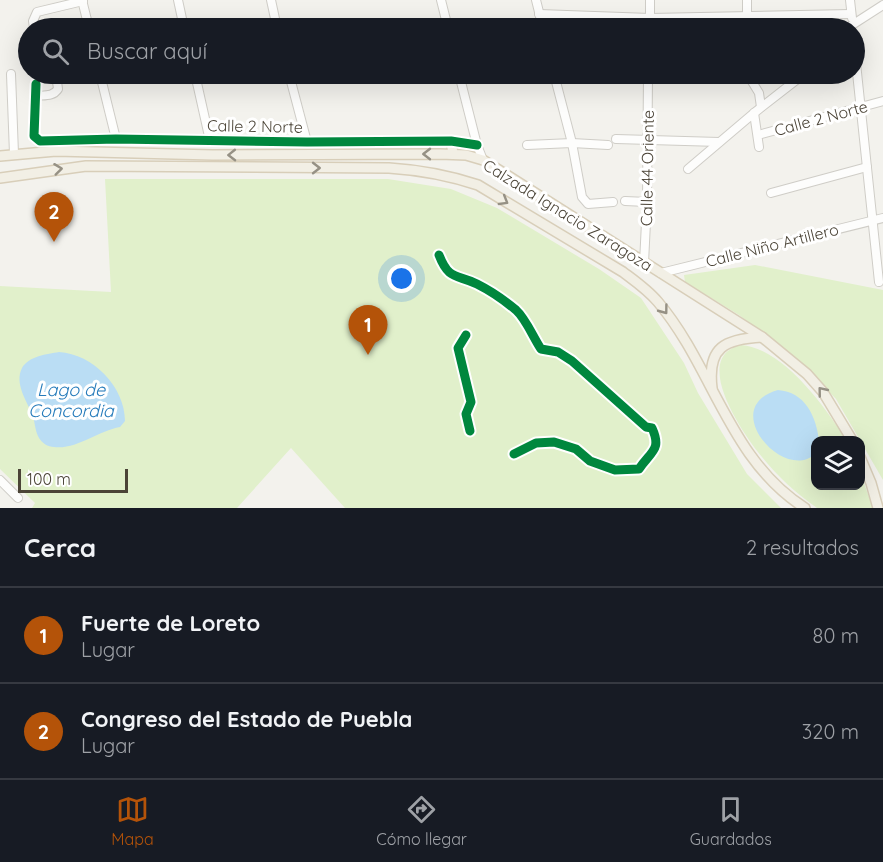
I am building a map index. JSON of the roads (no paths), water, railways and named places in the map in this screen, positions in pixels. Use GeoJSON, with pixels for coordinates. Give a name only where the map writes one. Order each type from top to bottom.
{"type":"FeatureCollection","features":[{"type":"Feature","properties":{"kind":"main road"},"geometry":{"type":"LineString","coordinates":[[451,141],[453,154]]}},
{"type":"Feature","properties":{"kind":"main road","name":"Calzada Ignacio Zaragoza"},"geometry":{"type":"LineString","coordinates":[[0,156],[55,146],[78,151],[213,155],[453,154],[483,160],[762,337],[807,374],[824,392],[849,436]]}},
{"type":"Feature","properties":{"kind":"main road","name":"Calzada Ignacio Zaragoza"},"geometry":{"type":"LineString","coordinates":[[0,178],[86,166],[389,168],[424,171],[458,178],[478,186],[623,272],[644,287],[657,300],[680,334],[751,457],[776,486],[805,508]]}},
{"type":"Feature","properties":{"kind":"main road"},"geometry":{"type":"LineString","coordinates":[[712,393],[712,367],[716,353],[722,345],[746,338],[762,337]]}},
{"type":"Feature","properties":{"kind":"main road"},"geometry":{"type":"LineString","coordinates":[[865,468],[878,508]]}},
{"type":"Feature","properties":{"kind":"main road"},"geometry":{"type":"LineString","coordinates":[[871,483],[883,500]]}},
{"type":"Feature","properties":{"kind":"street"},"geometry":{"type":"LineString","coordinates":[[35,18],[38,12],[83,0],[87,18]]}},
{"type":"Feature","properties":{"kind":"street"},"geometry":{"type":"LineString","coordinates":[[178,0],[182,18]]}},
{"type":"Feature","properties":{"kind":"street"},"geometry":{"type":"LineString","coordinates":[[271,0],[276,18]]}},
{"type":"Feature","properties":{"kind":"street"},"geometry":{"type":"LineString","coordinates":[[441,0],[446,18]]}},
{"type":"Feature","properties":{"kind":"street"},"geometry":{"type":"LineString","coordinates":[[536,0],[540,18]]}},
{"type":"Feature","properties":{"kind":"street"},"geometry":{"type":"LineString","coordinates":[[650,0],[650,18]]}},
{"type":"Feature","properties":{"kind":"street"},"geometry":{"type":"LineString","coordinates":[[747,0],[747,16]]}},
{"type":"Feature","properties":{"kind":"street"},"geometry":{"type":"LineString","coordinates":[[850,0],[852,18]]}},
{"type":"Feature","properties":{"kind":"street"},"geometry":{"type":"LineString","coordinates":[[865,18],[883,5]]}},
{"type":"Feature","properties":{"kind":"street"},"geometry":{"type":"LineString","coordinates":[[539,14],[650,18],[851,14]]}},
{"type":"Feature","properties":{"kind":"street"},"geometry":{"type":"LineString","coordinates":[[11,74],[14,154]]}},
{"type":"Feature","properties":{"kind":"street"},"geometry":{"type":"LineString","coordinates":[[36,84],[36,96],[53,95],[58,89],[57,84]]}},
{"type":"Feature","properties":{"kind":"street"},"geometry":{"type":"LineString","coordinates":[[102,84],[116,139]]}},
{"type":"Feature","properties":{"kind":"street"},"geometry":{"type":"LineString","coordinates":[[197,84],[210,141]]}},
{"type":"Feature","properties":{"kind":"street"},"geometry":{"type":"LineString","coordinates":[[292,84],[307,142]]}},
{"type":"Feature","properties":{"kind":"street"},"geometry":{"type":"LineString","coordinates":[[462,84],[483,160]]}},
{"type":"Feature","properties":{"kind":"street"},"geometry":{"type":"LineString","coordinates":[[557,84],[572,143],[582,197],[588,204],[613,202]]}},
{"type":"Feature","properties":{"kind":"street","name":"Calle 44 Oriente"},"geometry":{"type":"LineString","coordinates":[[644,263],[648,84]]}},
{"type":"Feature","properties":{"kind":"street"},"geometry":{"type":"LineString","coordinates":[[754,84],[759,93],[761,107]]}},
{"type":"Feature","properties":{"kind":"street"},"geometry":{"type":"LineString","coordinates":[[688,170],[791,84]]}},
{"type":"Feature","properties":{"kind":"street"},"geometry":{"type":"LineString","coordinates":[[858,84],[879,282]]}},
{"type":"Feature","properties":{"kind":"street","name":"Calle 2 Norte"},"geometry":{"type":"LineString","coordinates":[[36,96],[34,136],[40,141],[55,146],[76,140],[116,139],[307,142],[451,141],[477,145]]}},
{"type":"Feature","properties":{"kind":"street","name":"Calle 2 Norte"},"geometry":{"type":"LineString","coordinates":[[758,135],[883,101]]}},
{"type":"Feature","properties":{"kind":"street"},"geometry":{"type":"LineString","coordinates":[[754,113],[759,147]]}},
{"type":"Feature","properties":{"kind":"street"},"geometry":{"type":"LineString","coordinates":[[616,139],[719,142]]}},
{"type":"Feature","properties":{"kind":"street"},"geometry":{"type":"LineString","coordinates":[[76,140],[78,151]]}},
{"type":"Feature","properties":{"kind":"street"},"geometry":{"type":"LineString","coordinates":[[527,145],[572,143],[608,145]]}},
{"type":"Feature","properties":{"kind":"street"},"geometry":{"type":"LineString","coordinates":[[771,193],[867,167]]}},
{"type":"Feature","properties":{"kind":"street"},"geometry":{"type":"LineString","coordinates":[[625,201],[647,202]]}},
{"type":"Feature","properties":{"kind":"street","name":"Calle Niño Artillero"},"geometry":{"type":"LineString","coordinates":[[661,273],[883,218]]}},
{"type":"Feature","properties":{"kind":"street"},"geometry":{"type":"LineString","coordinates":[[0,480],[18,498]]}},
{"type":"Feature","properties":{"kind":"water","name":"Lago de Concordia"},"geometry":{"type":"Polygon","coordinates":[[[59,352],[84,359],[105,374],[124,408],[125,421],[120,427],[70,446],[50,446],[40,440],[20,386],[20,374],[29,361],[39,356],[59,352]]]}},
{"type":"Feature","properties":{"kind":"water"},"geometry":{"type":"Polygon","coordinates":[[[778,390],[795,395],[802,400],[812,414],[818,436],[811,436],[811,456],[802,460],[788,459],[774,451],[762,439],[755,425],[754,411],[761,399],[778,390]]]}},
{"type":"Feature","properties":{"kind":"place","name":"Congreso del Estado de Puebla"},"geometry":{"type":"Point","coordinates":[54,242]}},
{"type":"Feature","properties":{"kind":"place","name":"Fuerte de Loreto"},"geometry":{"type":"Point","coordinates":[368,355]}}]}
